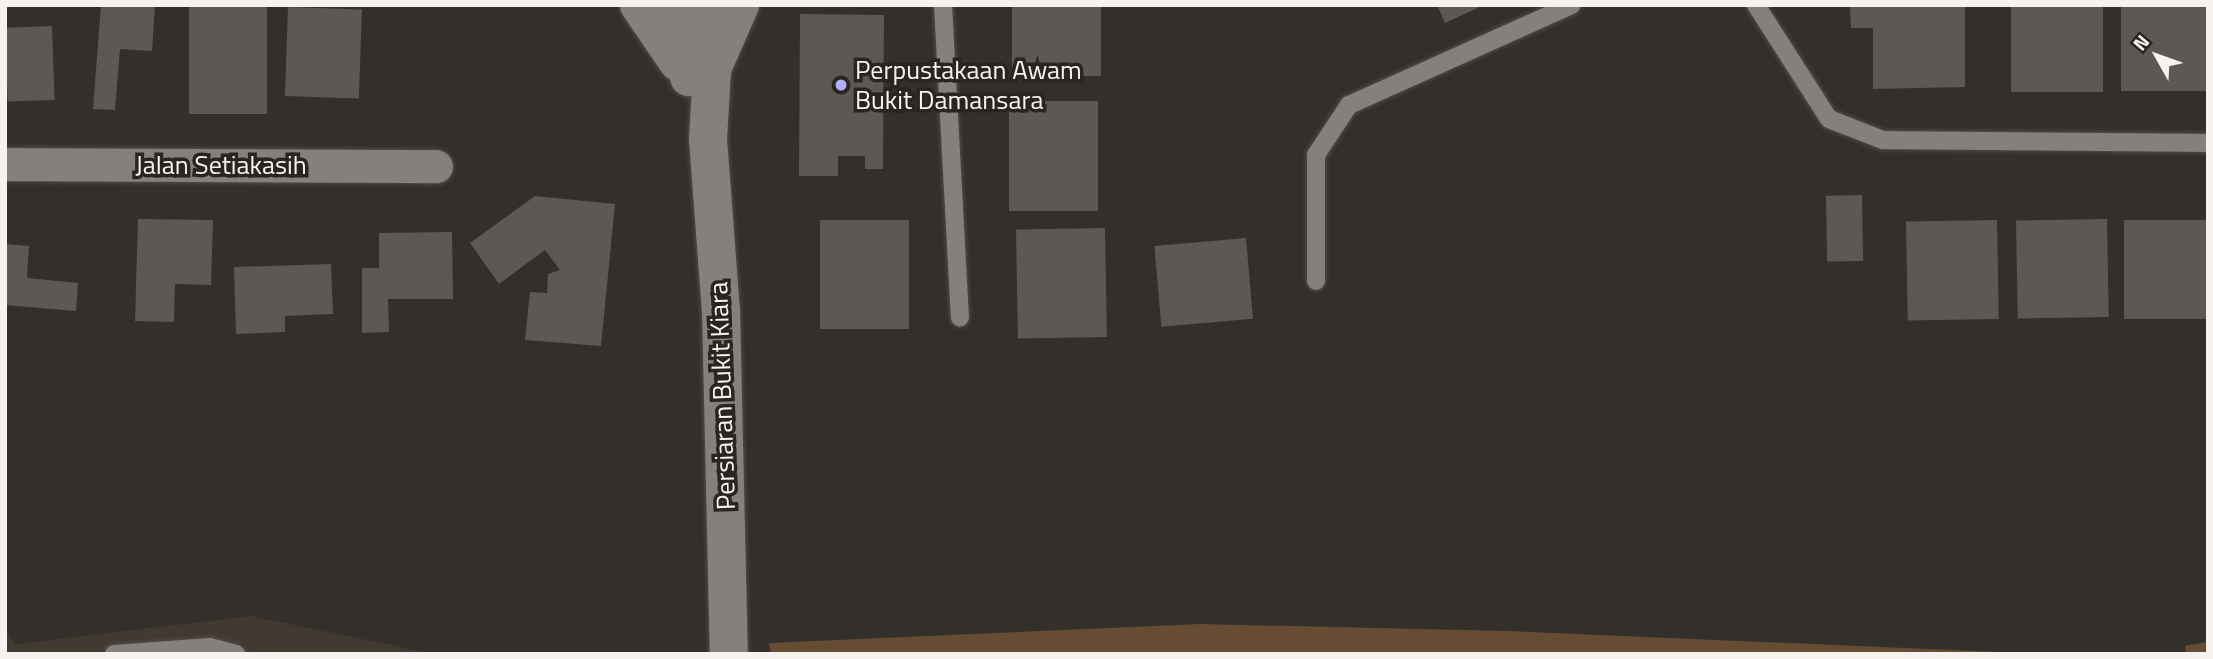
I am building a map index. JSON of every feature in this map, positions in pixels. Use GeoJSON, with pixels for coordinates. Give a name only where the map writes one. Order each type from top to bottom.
{"type":"FeatureCollection","features":[{"type":"Feature","properties":{"kind":"street"},"geometry":{"type":"LineString","coordinates":[[639,5],[701,74],[740,5]]}},
{"type":"Feature","properties":{"kind":"street","name":"Persiaran Bukit Kiara"},"geometry":{"type":"LineString","coordinates":[[673,5],[701,74]]}},
{"type":"Feature","properties":{"kind":"street","name":"Persiaran Bukit Kiara"},"geometry":{"type":"LineString","coordinates":[[701,5],[701,74],[721,310],[729,654]]}},
{"type":"Feature","properties":{"kind":"street","name":"Jalan Setiakasih"},"geometry":{"type":"LineString","coordinates":[[5,164],[436,166]]}},
{"type":"Feature","properties":{"kind":"lane"},"geometry":{"type":"LineString","coordinates":[[943,5],[960,318]]}},
{"type":"Feature","properties":{"kind":"lane"},"geometry":{"type":"LineString","coordinates":[[1316,281],[1315,155],[1349,105],[1572,5]]}},
{"type":"Feature","properties":{"kind":"lane"},"geometry":{"type":"LineString","coordinates":[[1756,5],[1829,119],[1883,140],[2208,143]]}},
{"type":"Feature","properties":{"kind":"lane"},"geometry":{"type":"LineString","coordinates":[[114,654],[210,647],[236,654]]}},
{"type":"Feature","properties":{"kind":"shaded area"},"geometry":{"type":"Polygon","coordinates":[[[251,616],[434,654],[5,654],[5,630],[16,644],[251,616]]]}},
{"type":"Feature","properties":{"kind":"shaded area"},"geometry":{"type":"Polygon","coordinates":[[[1200,624],[1508,631],[2045,654],[771,654],[769,643],[1200,624]]]}},
{"type":"Feature","properties":{"kind":"shaded area"},"geometry":{"type":"Polygon","coordinates":[[[2208,642],[2208,654],[2186,654],[2185,646],[2208,642]]]}},
{"type":"Feature","properties":{"kind":"building"},"geometry":{"type":"Polygon","coordinates":[[[101,5],[155,5],[152,51],[120,49],[115,110],[93,109],[101,5]]]}},
{"type":"Feature","properties":{"kind":"building"},"geometry":{"type":"Polygon","coordinates":[[[189,5],[267,5],[267,114],[189,114],[189,5]]]}},
{"type":"Feature","properties":{"kind":"building"},"geometry":{"type":"Polygon","coordinates":[[[1012,5],[1101,5],[1101,76],[1012,76],[1012,5]]]}},
{"type":"Feature","properties":{"kind":"building"},"geometry":{"type":"Polygon","coordinates":[[[1437,5],[1484,5],[1445,23],[1437,5]]]}},
{"type":"Feature","properties":{"kind":"building"},"geometry":{"type":"Polygon","coordinates":[[[1850,5],[1965,5],[1965,87],[1873,89],[1873,28],[1851,28],[1850,5]]]}},
{"type":"Feature","properties":{"kind":"building"},"geometry":{"type":"Polygon","coordinates":[[[2011,5],[2103,5],[2103,92],[2011,92],[2011,5]]]}},
{"type":"Feature","properties":{"kind":"building"},"geometry":{"type":"Polygon","coordinates":[[[2121,5],[2208,5],[2208,91],[2121,91],[2121,5]]]}},
{"type":"Feature","properties":{"kind":"building"},"geometry":{"type":"Polygon","coordinates":[[[288,7],[362,10],[359,99],[285,96],[288,7]]]}},
{"type":"Feature","properties":{"kind":"building","name":"Perpustakaan Awam Bukit Damansara"},"geometry":{"type":"Polygon","coordinates":[[[800,14],[884,15],[883,169],[865,169],[865,156],[838,156],[838,176],[799,176],[800,14]]]}},
{"type":"Feature","properties":{"kind":"building"},"geometry":{"type":"Polygon","coordinates":[[[52,26],[55,100],[8,102],[5,28],[52,26]]]}},
{"type":"Feature","properties":{"kind":"building"},"geometry":{"type":"Polygon","coordinates":[[[1009,101],[1098,101],[1098,211],[1009,211],[1009,101]]]}},
{"type":"Feature","properties":{"kind":"building"},"geometry":{"type":"Polygon","coordinates":[[[1862,195],[1863,261],[1827,262],[1826,196],[1862,195]]]}},
{"type":"Feature","properties":{"kind":"building"},"geometry":{"type":"Polygon","coordinates":[[[535,196],[615,204],[601,346],[525,340],[530,292],[547,293],[548,274],[560,270],[545,250],[499,284],[470,243],[535,196]]]}},
{"type":"Feature","properties":{"kind":"building"},"geometry":{"type":"Polygon","coordinates":[[[138,219],[213,220],[211,285],[175,284],[174,322],[135,321],[138,219]]]}},
{"type":"Feature","properties":{"kind":"building"},"geometry":{"type":"Polygon","coordinates":[[[2107,219],[2109,317],[2018,319],[2016,221],[2107,219]]]}},
{"type":"Feature","properties":{"kind":"building"},"geometry":{"type":"Polygon","coordinates":[[[820,220],[909,220],[909,329],[820,329],[820,220]]]}},
{"type":"Feature","properties":{"kind":"building"},"geometry":{"type":"Polygon","coordinates":[[[1997,220],[1999,319],[1908,321],[1906,222],[1997,220]]]}},
{"type":"Feature","properties":{"kind":"building"},"geometry":{"type":"Polygon","coordinates":[[[2124,220],[2208,220],[2208,319],[2124,319],[2124,220]]]}},
{"type":"Feature","properties":{"kind":"building"},"geometry":{"type":"Polygon","coordinates":[[[1105,228],[1107,337],[1018,339],[1016,230],[1105,228]]]}},
{"type":"Feature","properties":{"kind":"building"},"geometry":{"type":"Polygon","coordinates":[[[452,232],[453,299],[388,299],[389,332],[362,333],[362,268],[379,268],[379,233],[452,232]]]}},
{"type":"Feature","properties":{"kind":"building"},"geometry":{"type":"Polygon","coordinates":[[[1246,238],[1253,319],[1161,327],[1154,246],[1246,238]]]}},
{"type":"Feature","properties":{"kind":"building"},"geometry":{"type":"Polygon","coordinates":[[[5,244],[29,246],[27,278],[78,283],[76,311],[5,305],[5,244]]]}},
{"type":"Feature","properties":{"kind":"building"},"geometry":{"type":"Polygon","coordinates":[[[331,264],[333,314],[285,316],[285,332],[236,334],[234,267],[331,264]]]}},
{"type":"Feature","properties":{"kind":"place","name":"Perpustakaan Awam Bukit Damansara"},"geometry":{"type":"Point","coordinates":[841,85]}}]}
